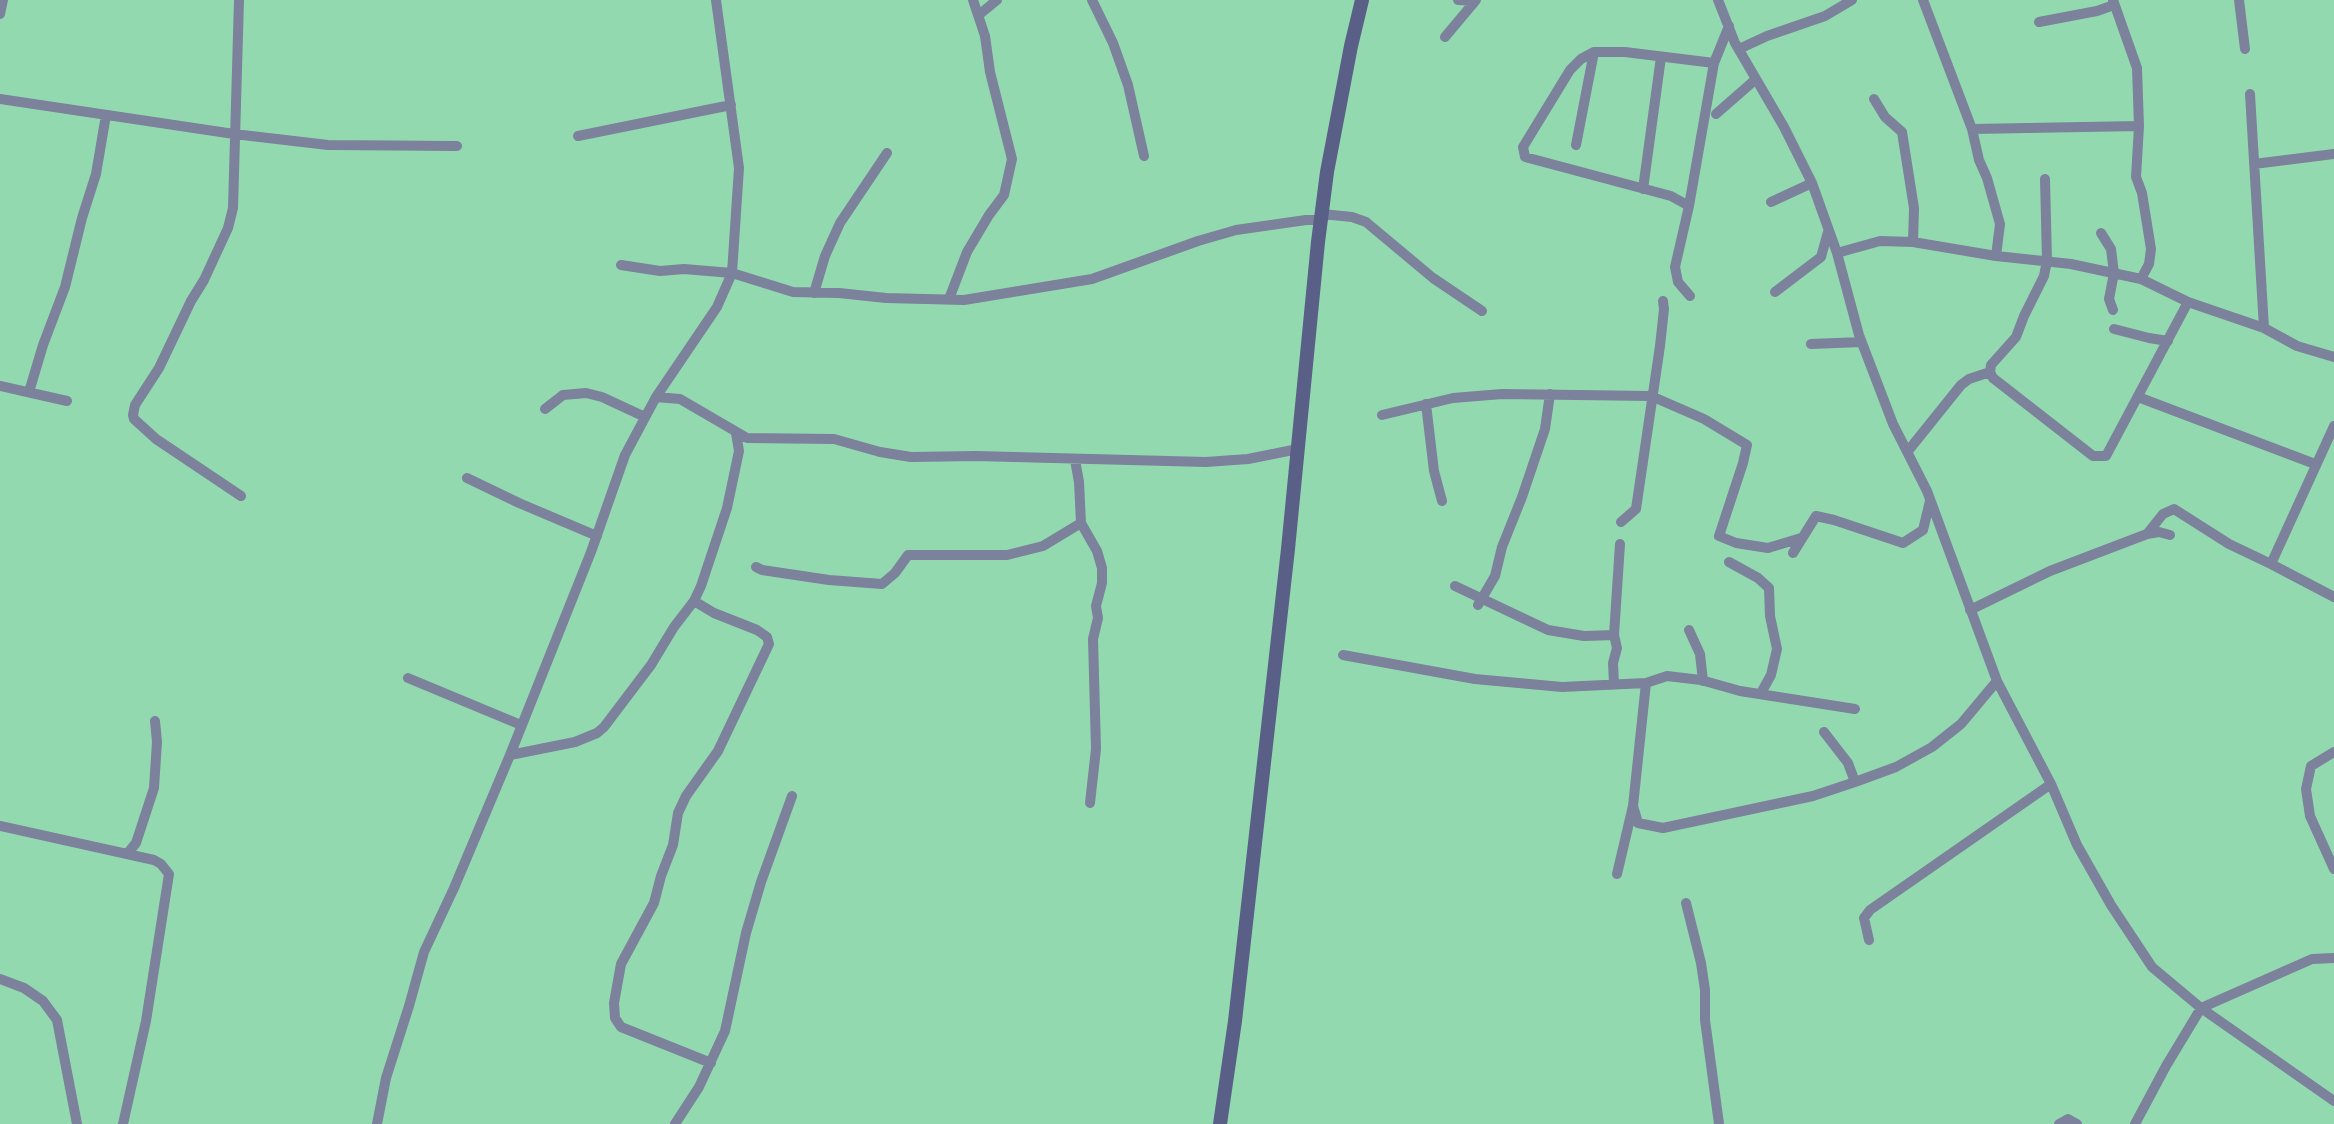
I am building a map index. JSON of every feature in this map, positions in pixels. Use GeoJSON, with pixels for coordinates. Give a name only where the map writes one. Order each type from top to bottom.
{"type":"FeatureCollection","features":[{"type":"Feature","properties":{"kind":"street"},"geometry":{"type":"LineString","coordinates":[[0,14],[4,0]]}},
{"type":"Feature","properties":{"kind":"street"},"geometry":{"type":"LineString","coordinates":[[239,0],[233,208],[228,228],[159,368],[135,405],[133,415],[156,439],[242,496]]}},
{"type":"Feature","properties":{"kind":"street"},"geometry":{"type":"LineString","coordinates":[[377,1124],[386,1078],[424,952],[510,755],[597,536],[625,455],[656,397],[717,307],[732,273],[739,168],[716,0]]}},
{"type":"Feature","properties":{"kind":"street"},"geometry":{"type":"LineString","coordinates":[[949,299],[967,252],[1004,195],[1012,159],[999,113],[980,14],[973,0]]}},
{"type":"Feature","properties":{"kind":"street"},"geometry":{"type":"LineString","coordinates":[[980,14],[997,0]]}},
{"type":"Feature","properties":{"kind":"street"},"geometry":{"type":"LineString","coordinates":[[1092,0],[1113,43],[1124,74],[1144,156]]}},
{"type":"Feature","properties":{"kind":"street"},"geometry":{"type":"LineString","coordinates":[[1220,1124],[1235,1021],[1327,172],[1362,0]]}},
{"type":"Feature","properties":{"kind":"street"},"geometry":{"type":"LineString","coordinates":[[1458,0],[1475,1]]}},
{"type":"Feature","properties":{"kind":"street"},"geometry":{"type":"LineString","coordinates":[[1718,0],[1734,43],[1812,183],[1837,253],[1861,342],[1893,424],[1930,500],[1997,681],[2051,784],[2077,845],[2118,916],[2152,967],[2200,1008],[2334,1101]]}},
{"type":"Feature","properties":{"kind":"street"},"geometry":{"type":"LineString","coordinates":[[1739,49],[1767,36],[1825,16],[1852,0]]}},
{"type":"Feature","properties":{"kind":"street"},"geometry":{"type":"LineString","coordinates":[[1923,0],[1972,129],[1979,160],[1987,178],[2000,224],[1996,256]]}},
{"type":"Feature","properties":{"kind":"street"},"geometry":{"type":"LineString","coordinates":[[2239,0],[2245,50]]}},
{"type":"Feature","properties":{"kind":"street"},"geometry":{"type":"LineString","coordinates":[[1445,37],[1475,1]]}},
{"type":"Feature","properties":{"kind":"street"},"geometry":{"type":"LineString","coordinates":[[2039,22],[2096,11],[2113,2],[2137,68],[2139,126],[2136,177],[2142,193],[2151,249],[2149,264],[2141,278]]}},
{"type":"Feature","properties":{"kind":"street"},"geometry":{"type":"LineString","coordinates":[[1690,296],[1678,282],[1675,267],[1689,206],[1714,63],[1729,25]]}},
{"type":"Feature","properties":{"kind":"street"},"geometry":{"type":"LineString","coordinates":[[1689,206],[1671,196],[1525,157],[1523,153],[1526,140],[1570,70],[1581,59],[1594,52],[1610,51],[1714,63]]}},
{"type":"Feature","properties":{"kind":"street"},"geometry":{"type":"LineString","coordinates":[[1576,145],[1594,52]]}},
{"type":"Feature","properties":{"kind":"street"},"geometry":{"type":"LineString","coordinates":[[1643,189],[1661,57]]}},
{"type":"Feature","properties":{"kind":"street"},"geometry":{"type":"LineString","coordinates":[[1716,114],[1756,79]]}},
{"type":"Feature","properties":{"kind":"street"},"geometry":{"type":"LineString","coordinates":[[2250,94],[2264,328]]}},
{"type":"Feature","properties":{"kind":"street"},"geometry":{"type":"LineString","coordinates":[[0,99],[234,134],[328,145],[457,146]]}},
{"type":"Feature","properties":{"kind":"street"},"geometry":{"type":"LineString","coordinates":[[1874,99],[1885,117],[1902,132],[1914,208],[1913,242]]}},
{"type":"Feature","properties":{"kind":"street"},"geometry":{"type":"LineString","coordinates":[[578,136],[731,105]]}},
{"type":"Feature","properties":{"kind":"street"},"geometry":{"type":"LineString","coordinates":[[29,392],[65,287],[96,174],[106,115]]}},
{"type":"Feature","properties":{"kind":"street"},"geometry":{"type":"LineString","coordinates":[[1972,129],[2139,126]]}},
{"type":"Feature","properties":{"kind":"street"},"geometry":{"type":"LineString","coordinates":[[814,293],[825,256],[840,223],[887,153]]}},
{"type":"Feature","properties":{"kind":"street"},"geometry":{"type":"LineString","coordinates":[[2254,164],[2334,154]]}},
{"type":"Feature","properties":{"kind":"street"},"geometry":{"type":"LineString","coordinates":[[2045,179],[2048,261],[2041,285],[2016,337],[1991,365],[1990,372],[1997,382],[2097,457],[2106,456],[2188,302]]}},
{"type":"Feature","properties":{"kind":"street"},"geometry":{"type":"LineString","coordinates":[[1771,202],[1812,183]]}},
{"type":"Feature","properties":{"kind":"street"},"geometry":{"type":"LineString","coordinates":[[621,265],[660,271],[684,269],[732,273],[780,289],[814,293],[964,300],[1092,279],[1236,230],[1322,217],[1352,217],[1366,222],[1433,278],[1482,311]]}},
{"type":"Feature","properties":{"kind":"street"},"geometry":{"type":"LineString","coordinates":[[1775,292],[1821,257],[1828,232]]}},
{"type":"Feature","properties":{"kind":"street"},"geometry":{"type":"LineString","coordinates":[[2101,233],[2111,250],[2113,273],[2109,299],[2113,310]]}},
{"type":"Feature","properties":{"kind":"street"},"geometry":{"type":"LineString","coordinates":[[1837,253],[1880,241],[1913,242],[1996,256],[2048,261],[2141,278],[2188,302],[2264,328],[2297,346],[2334,356]]}},
{"type":"Feature","properties":{"kind":"street"},"geometry":{"type":"LineString","coordinates":[[1621,522],[1636,509],[1663,301]]}},
{"type":"Feature","properties":{"kind":"street"},"geometry":{"type":"LineString","coordinates":[[2114,329],[2168,341]]}},
{"type":"Feature","properties":{"kind":"street"},"geometry":{"type":"LineString","coordinates":[[1811,344],[1861,342]]}},
{"type":"Feature","properties":{"kind":"street"},"geometry":{"type":"LineString","coordinates":[[1908,451],[1961,386],[1969,379],[1990,372]]}},
{"type":"Feature","properties":{"kind":"street"},"geometry":{"type":"LineString","coordinates":[[671,375],[681,398]]}},
{"type":"Feature","properties":{"kind":"street"},"geometry":{"type":"LineString","coordinates":[[0,386],[67,401]]}},
{"type":"Feature","properties":{"kind":"street"},"geometry":{"type":"LineString","coordinates":[[545,409],[563,395],[586,393],[602,397],[645,417]]}},
{"type":"Feature","properties":{"kind":"street"},"geometry":{"type":"LineString","coordinates":[[1382,415],[1453,398],[1503,394],[1651,396],[1704,419],[1746,445],[1743,463],[1719,536],[1768,548],[1801,538]]}},
{"type":"Feature","properties":{"kind":"street"},"geometry":{"type":"LineString","coordinates":[[1481,602],[1495,576],[1502,547],[1545,429],[1550,394]]}},
{"type":"Feature","properties":{"kind":"street"},"geometry":{"type":"LineString","coordinates":[[656,397],[681,398],[712,415],[736,433],[750,438],[834,439],[880,452],[911,457],[976,456],[1206,463],[1248,459],[1298,449]]}},
{"type":"Feature","properties":{"kind":"street"},"geometry":{"type":"LineString","coordinates":[[2138,397],[2315,464]]}},
{"type":"Feature","properties":{"kind":"street"},"geometry":{"type":"LineString","coordinates":[[1426,404],[1434,471],[1442,501]]}},
{"type":"Feature","properties":{"kind":"street"},"geometry":{"type":"LineString","coordinates":[[2271,564],[2334,426]]}},
{"type":"Feature","properties":{"kind":"street"},"geometry":{"type":"LineString","coordinates":[[510,755],[585,739],[604,727],[651,665],[674,627],[694,601],[721,530],[739,451],[736,433]]}},
{"type":"Feature","properties":{"kind":"street"},"geometry":{"type":"LineString","coordinates":[[739,451],[750,438]]}},
{"type":"Feature","properties":{"kind":"street"},"geometry":{"type":"LineString","coordinates":[[1074,460],[1079,482],[1081,523],[1097,551],[1102,568],[1102,583],[1096,606],[1098,618],[1093,639],[1096,749],[1090,803]]}},
{"type":"Feature","properties":{"kind":"street"},"geometry":{"type":"LineString","coordinates":[[467,478],[597,536]]}},
{"type":"Feature","properties":{"kind":"street"},"geometry":{"type":"LineString","coordinates":[[1793,553],[1815,516],[1903,543],[1923,530],[1930,500]]}},
{"type":"Feature","properties":{"kind":"street"},"geometry":{"type":"LineString","coordinates":[[2147,534],[2163,514],[2174,509],[2218,538],[2334,597]]}},
{"type":"Feature","properties":{"kind":"street"},"geometry":{"type":"LineString","coordinates":[[756,567],[829,580],[881,584],[895,573],[908,555],[1007,555],[1043,546],[1081,523]]}},
{"type":"Feature","properties":{"kind":"street"},"geometry":{"type":"LineString","coordinates":[[1970,610],[2050,571],[2147,534],[2158,532],[2170,535]]}},
{"type":"Feature","properties":{"kind":"street"},"geometry":{"type":"LineString","coordinates":[[1614,684],[1620,544]]}},
{"type":"Feature","properties":{"kind":"street"},"geometry":{"type":"LineString","coordinates":[[1729,562],[1758,578],[1769,588],[1770,616],[1777,649],[1771,675],[1761,693]]}},
{"type":"Feature","properties":{"kind":"street"},"geometry":{"type":"LineString","coordinates":[[1455,586],[1481,602],[1548,630],[1584,636],[1614,635]]}},
{"type":"Feature","properties":{"kind":"street"},"geometry":{"type":"LineString","coordinates":[[694,601],[714,613],[757,630],[767,637],[769,644],[718,751],[686,796],[678,813],[673,845],[654,903],[621,964],[614,1003],[615,1018],[621,1027],[712,1063]]}},
{"type":"Feature","properties":{"kind":"street"},"geometry":{"type":"LineString","coordinates":[[1689,630],[1700,654],[1703,681]]}},
{"type":"Feature","properties":{"kind":"street"},"geometry":{"type":"LineString","coordinates":[[1343,655],[1475,679],[1562,687],[1646,683],[1667,676],[1854,709]]}},
{"type":"Feature","properties":{"kind":"street"},"geometry":{"type":"LineString","coordinates":[[408,678],[521,724]]}},
{"type":"Feature","properties":{"kind":"street"},"geometry":{"type":"LineString","coordinates":[[1633,806],[1638,823],[1663,828],[1813,796],[1855,782],[1896,767],[1932,747],[1961,724],[1997,681]]}},
{"type":"Feature","properties":{"kind":"street"},"geometry":{"type":"LineString","coordinates":[[1617,874],[1633,806],[1646,683]]}},
{"type":"Feature","properties":{"kind":"street"},"geometry":{"type":"LineString","coordinates":[[127,854],[136,843],[156,776],[155,721]]}},
{"type":"Feature","properties":{"kind":"street"},"geometry":{"type":"LineString","coordinates":[[1824,732],[1848,763],[1855,782]]}},
{"type":"Feature","properties":{"kind":"street"},"geometry":{"type":"LineString","coordinates":[[2334,752],[2311,766],[2306,789],[2309,816],[2334,869]]}},
{"type":"Feature","properties":{"kind":"street"},"geometry":{"type":"LineString","coordinates":[[1870,940],[1864,918],[1870,910],[2051,784]]}},
{"type":"Feature","properties":{"kind":"street"},"geometry":{"type":"LineString","coordinates":[[675,1124],[712,1063],[725,1031],[761,882],[792,796]]}},
{"type":"Feature","properties":{"kind":"street"},"geometry":{"type":"LineString","coordinates":[[0,826],[154,860],[166,869],[169,884],[159,926],[146,1021],[123,1124]]}},
{"type":"Feature","properties":{"kind":"street"},"geometry":{"type":"LineString","coordinates":[[136,843],[140,857]]}},
{"type":"Feature","properties":{"kind":"street"},"geometry":{"type":"LineString","coordinates":[[1686,903],[1701,963],[1705,990],[1704,1020],[1719,1124]]}},
{"type":"Feature","properties":{"kind":"street"},"geometry":{"type":"LineString","coordinates":[[2135,1124],[2200,1008],[2312,959],[2334,958]]}},
{"type":"Feature","properties":{"kind":"street"},"geometry":{"type":"LineString","coordinates":[[0,979],[24,988],[43,1001],[57,1020],[77,1124]]}},
{"type":"Feature","properties":{"kind":"street"},"geometry":{"type":"LineString","coordinates":[[2059,1124],[2066,1119],[2077,1124]]}}]}
